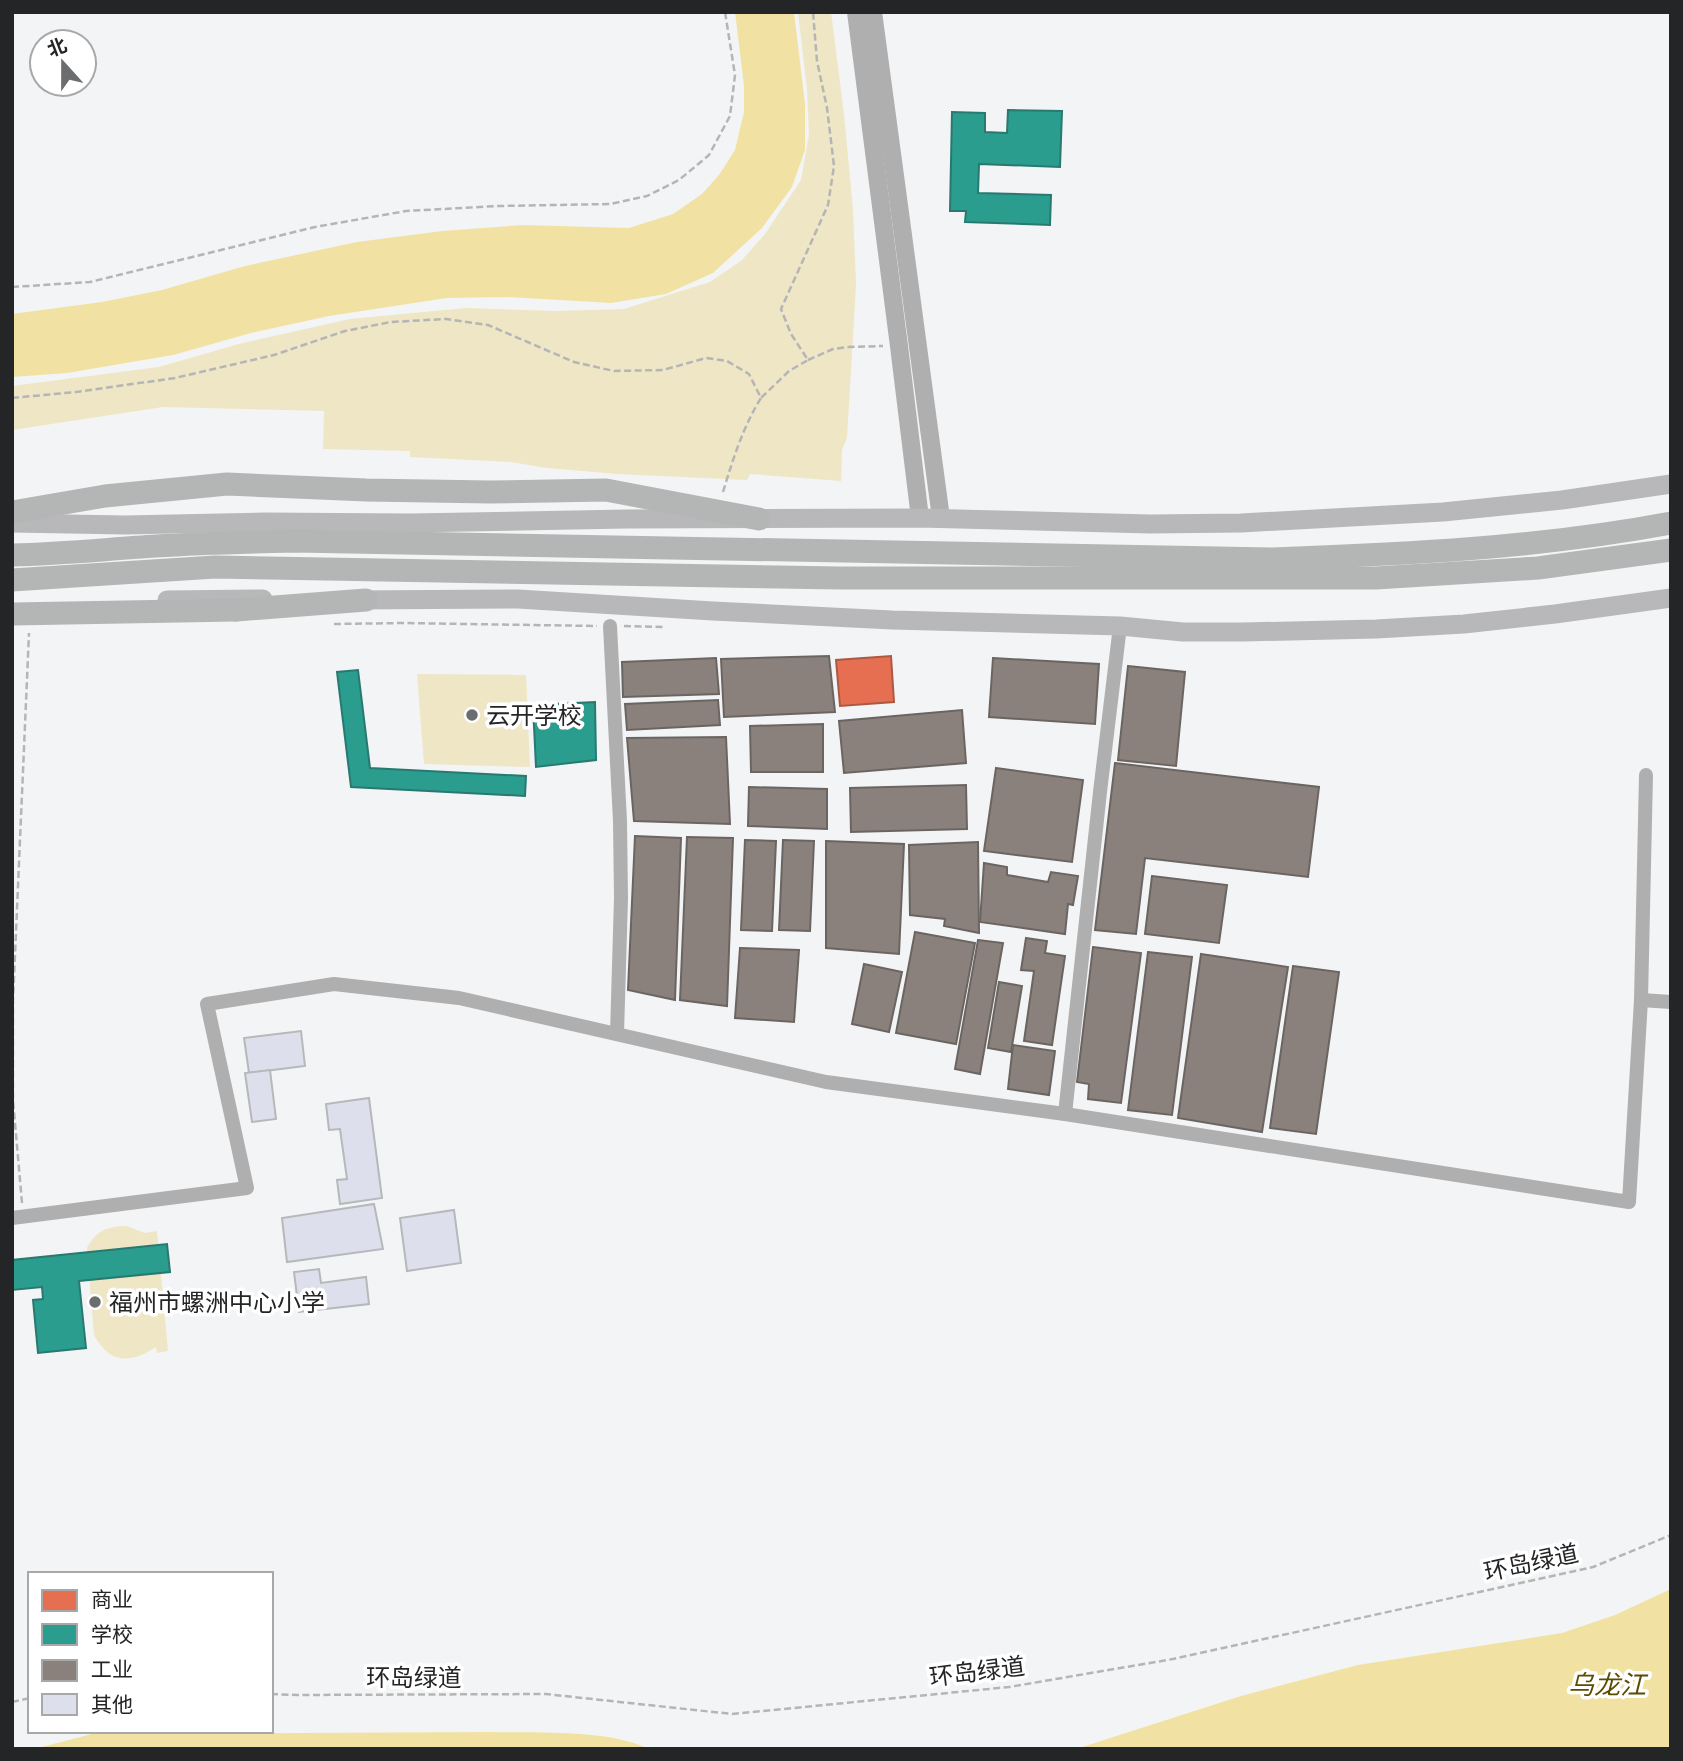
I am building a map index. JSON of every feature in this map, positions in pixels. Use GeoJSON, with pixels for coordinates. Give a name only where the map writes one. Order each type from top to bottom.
{"type":"FeatureCollection","features":[{"type":"Feature","properties":{"kind":"highway"},"geometry":{"type":"LineString","coordinates":[[12,512],[106,496],[227,484],[366,491],[606,490],[759,519]]}},
{"type":"Feature","properties":{"kind":"highway"},"geometry":{"type":"LineString","coordinates":[[12,555],[230,542],[296,541],[1272,559],[1496,547],[1660,525]]}},
{"type":"Feature","properties":{"kind":"highway"},"geometry":{"type":"LineString","coordinates":[[12,580],[215,567],[840,578],[1376,578],[1538,568],[1661,552]]}},
{"type":"Feature","properties":{"kind":"highway"},"geometry":{"type":"LineString","coordinates":[[19,615],[236,610],[366,600]]}},
{"type":"Feature","properties":{"kind":"main road"},"geometry":{"type":"LineString","coordinates":[[12,523],[125,525],[920,518],[1185,524],[1394,516],[1502,507],[1671,484]]}},
{"type":"Feature","properties":{"kind":"main road"},"geometry":{"type":"LineString","coordinates":[[19,615],[221,598],[518,599],[892,620],[1120,626],[1184,632],[1376,629],[1510,619],[1671,598]]}},
{"type":"Feature","properties":{"kind":"street"},"geometry":{"type":"LineString","coordinates":[[856,12],[920,518]]}},
{"type":"Feature","properties":{"kind":"street"},"geometry":{"type":"LineString","coordinates":[[873,12],[941,519]]}},
{"type":"Feature","properties":{"kind":"street"},"geometry":{"type":"LineString","coordinates":[[610,626],[620,834],[617,1034]]}},
{"type":"Feature","properties":{"kind":"street"},"geometry":{"type":"LineString","coordinates":[[1065,1114],[1120,626]]}},
{"type":"Feature","properties":{"kind":"street"},"geometry":{"type":"LineString","coordinates":[[18,1217],[247,1188],[207,1004],[334,984],[459,998],[826,1082],[1065,1114],[1629,1202],[1641,1000],[1646,775]]}},
{"type":"Feature","properties":{"kind":"street"},"geometry":{"type":"LineString","coordinates":[[1641,1000],[1671,1002]]}},
{"type":"Feature","properties":{"kind":"path"},"geometry":{"type":"LineString","coordinates":[[12,287],[90,282],[315,227],[406,211],[610,204],[647,196],[679,180],[709,155],[730,116],[736,75],[725,12]]}},
{"type":"Feature","properties":{"kind":"path"},"geometry":{"type":"LineString","coordinates":[[808,360],[791,334],[781,309],[828,205],[834,166],[827,108],[817,61],[813,12]]}},
{"type":"Feature","properties":{"kind":"path"},"geometry":{"type":"LineString","coordinates":[[12,398],[175,378],[274,355],[345,331],[391,322],[446,319],[488,325],[574,362],[614,371],[663,370],[706,358],[727,361],[749,374],[761,398]]}},
{"type":"Feature","properties":{"kind":"path"},"geometry":{"type":"LineString","coordinates":[[723,492],[751,415],[761,398],[789,371],[833,349],[900,346]]}},
{"type":"Feature","properties":{"kind":"path"},"geometry":{"type":"LineString","coordinates":[[19,615],[29,635]]}},
{"type":"Feature","properties":{"kind":"path"},"geometry":{"type":"LineString","coordinates":[[18,1217],[13,1100],[13,1001],[29,635],[19,615]]}},
{"type":"Feature","properties":{"kind":"path"},"geometry":{"type":"LineString","coordinates":[[334,624],[666,628]]}},
{"type":"Feature","properties":{"kind":"path","name":"环岛绿道"},"geometry":{"type":"LineString","coordinates":[[273,1694],[546,1694],[732,1714],[1009,1687],[1172,1659],[1593,1567],[1671,1535]]}},
{"type":"Feature","properties":{"kind":"shaded area"},"geometry":{"type":"Polygon","coordinates":[[[798,12],[831,12],[853,210],[856,284],[847,438],[842,450],[841,481],[750,474],[747,480],[617,474],[511,462],[410,457],[410,451],[323,449],[324,411],[163,407],[12,430],[12,386],[159,367],[239,344],[350,319],[466,308],[556,311],[624,309],[710,282],[742,260],[765,234],[801,180],[809,135],[807,89],[798,12]]]}},
{"type":"Feature","properties":{"kind":"shaded area"},"geometry":{"type":"Polygon","coordinates":[[[417,674],[526,675],[530,767],[424,764],[417,674]]]}},
{"type":"Feature","properties":{"kind":"shaded area"},"geometry":{"type":"Polygon","coordinates":[[[126,1226],[145,1233],[157,1231],[168,1351],[157,1353],[156,1347],[138,1356],[121,1358],[107,1352],[94,1335],[87,1248],[94,1237],[103,1231],[126,1226]]]}},
{"type":"Feature","properties":{"kind":"water"},"geometry":{"type":"Polygon","coordinates":[[[735,12],[794,12],[805,104],[805,150],[792,187],[762,228],[713,273],[666,294],[611,303],[508,297],[447,298],[329,316],[251,333],[173,355],[67,373],[12,377],[12,314],[102,302],[162,290],[245,266],[357,242],[442,231],[523,225],[629,228],[673,214],[702,194],[719,175],[735,150],[744,112],[744,86],[735,12]]]}},
{"type":"Feature","properties":{"kind":"water","name":"乌龙江"},"geometry":{"type":"Polygon","coordinates":[[[1671,1589],[1671,1749],[1076,1749],[1241,1696],[1358,1665],[1562,1633],[1615,1615],[1671,1589]]]}},
{"type":"Feature","properties":{"kind":"water"},"geometry":{"type":"Polygon","coordinates":[[[492,1732],[594,1735],[649,1749],[34,1749],[92,1734],[492,1732]]]}},
{"type":"Feature","properties":{"kind":"building: 商业"},"geometry":{"type":"Polygon","coordinates":[[[891,656],[894,702],[840,706],[836,660],[891,656]]]}},
{"type":"Feature","properties":{"kind":"building: 学校"},"geometry":{"type":"Polygon","coordinates":[[[1008,110],[1062,111],[1060,167],[979,164],[978,193],[1051,195],[1050,225],[965,222],[966,211],[950,211],[952,112],[985,113],[985,132],[1007,133],[1008,110]]]}},
{"type":"Feature","properties":{"kind":"building: 学校"},"geometry":{"type":"Polygon","coordinates":[[[358,670],[370,768],[526,776],[525,796],[351,787],[337,672],[358,670]]]}},
{"type":"Feature","properties":{"kind":"building: 学校"},"geometry":{"type":"Polygon","coordinates":[[[595,702],[596,760],[536,767],[533,705],[595,702]]]}},
{"type":"Feature","properties":{"kind":"building: 学校"},"geometry":{"type":"Polygon","coordinates":[[[167,1244],[170,1272],[79,1281],[86,1348],[38,1353],[33,1300],[43,1299],[42,1287],[12,1290],[12,1260],[167,1244]]]}},
{"type":"Feature","properties":{"kind":"building: 工业"},"geometry":{"type":"Polygon","coordinates":[[[829,656],[835,712],[724,717],[721,659],[829,656]]]}},
{"type":"Feature","properties":{"kind":"building: 工业"},"geometry":{"type":"Polygon","coordinates":[[[716,658],[719,694],[623,697],[622,662],[716,658]]]}},
{"type":"Feature","properties":{"kind":"building: 工业"},"geometry":{"type":"Polygon","coordinates":[[[993,658],[1099,664],[1095,724],[989,717],[993,658]]]}},
{"type":"Feature","properties":{"kind":"building: 工业"},"geometry":{"type":"Polygon","coordinates":[[[1128,666],[1185,672],[1176,766],[1118,760],[1128,666]]]}},
{"type":"Feature","properties":{"kind":"building: 工业"},"geometry":{"type":"Polygon","coordinates":[[[718,700],[720,725],[627,730],[625,704],[718,700]]]}},
{"type":"Feature","properties":{"kind":"building: 工业"},"geometry":{"type":"Polygon","coordinates":[[[962,710],[966,763],[844,773],[839,721],[962,710]]]}},
{"type":"Feature","properties":{"kind":"building: 工业"},"geometry":{"type":"Polygon","coordinates":[[[823,724],[823,772],[751,772],[750,726],[823,724]]]}},
{"type":"Feature","properties":{"kind":"building: 工业"},"geometry":{"type":"Polygon","coordinates":[[[726,737],[730,824],[634,821],[627,738],[726,737]]]}},
{"type":"Feature","properties":{"kind":"building: 工业"},"geometry":{"type":"Polygon","coordinates":[[[1115,763],[1319,787],[1308,877],[1145,858],[1136,934],[1095,930],[1115,763]]]}},
{"type":"Feature","properties":{"kind":"building: 工业"},"geometry":{"type":"Polygon","coordinates":[[[996,768],[1083,780],[1072,862],[984,851],[996,768]]]}},
{"type":"Feature","properties":{"kind":"building: 工业"},"geometry":{"type":"Polygon","coordinates":[[[966,785],[967,829],[851,832],[850,788],[966,785]]]}},
{"type":"Feature","properties":{"kind":"building: 工业"},"geometry":{"type":"Polygon","coordinates":[[[749,787],[827,789],[827,829],[748,826],[749,787]]]}},
{"type":"Feature","properties":{"kind":"building: 工业"},"geometry":{"type":"Polygon","coordinates":[[[635,836],[681,838],[675,1000],[628,990],[635,836]]]}},
{"type":"Feature","properties":{"kind":"building: 工业"},"geometry":{"type":"Polygon","coordinates":[[[687,837],[733,838],[727,1006],[680,1000],[687,837]]]}},
{"type":"Feature","properties":{"kind":"building: 工业"},"geometry":{"type":"Polygon","coordinates":[[[745,840],[776,841],[772,931],[741,930],[745,840]]]}},
{"type":"Feature","properties":{"kind":"building: 工业"},"geometry":{"type":"Polygon","coordinates":[[[783,840],[814,841],[810,931],[779,930],[783,840]]]}},
{"type":"Feature","properties":{"kind":"building: 工业"},"geometry":{"type":"Polygon","coordinates":[[[826,841],[904,844],[899,954],[826,948],[826,841]]]}},
{"type":"Feature","properties":{"kind":"building: 工业"},"geometry":{"type":"Polygon","coordinates":[[[978,842],[979,933],[944,926],[945,919],[910,915],[909,845],[978,842]]]}},
{"type":"Feature","properties":{"kind":"building: 工业"},"geometry":{"type":"Polygon","coordinates":[[[984,863],[1007,867],[1007,875],[1048,882],[1051,872],[1078,876],[1073,905],[1068,904],[1065,934],[980,922],[984,863]]]}},
{"type":"Feature","properties":{"kind":"building: 工业"},"geometry":{"type":"Polygon","coordinates":[[[1152,876],[1227,885],[1219,943],[1145,934],[1152,876]]]}},
{"type":"Feature","properties":{"kind":"building: 工业"},"geometry":{"type":"Polygon","coordinates":[[[915,932],[975,943],[956,1044],[896,1033],[915,932]]]}},
{"type":"Feature","properties":{"kind":"building: 工业"},"geometry":{"type":"Polygon","coordinates":[[[1026,938],[1047,941],[1045,953],[1065,956],[1052,1045],[1024,1041],[1034,971],[1021,970],[1026,938]]]}},
{"type":"Feature","properties":{"kind":"building: 工业"},"geometry":{"type":"Polygon","coordinates":[[[978,940],[1003,943],[980,1074],[955,1069],[978,940]]]}},
{"type":"Feature","properties":{"kind":"building: 工业"},"geometry":{"type":"Polygon","coordinates":[[[1093,947],[1141,953],[1121,1103],[1088,1099],[1089,1084],[1077,1082],[1093,947]]]}},
{"type":"Feature","properties":{"kind":"building: 工业"},"geometry":{"type":"Polygon","coordinates":[[[740,948],[799,950],[794,1022],[735,1018],[740,948]]]}},
{"type":"Feature","properties":{"kind":"building: 工业"},"geometry":{"type":"Polygon","coordinates":[[[1148,952],[1192,957],[1172,1115],[1128,1110],[1148,952]]]}},
{"type":"Feature","properties":{"kind":"building: 工业"},"geometry":{"type":"Polygon","coordinates":[[[1201,954],[1288,967],[1262,1132],[1178,1118],[1201,954]]]}},
{"type":"Feature","properties":{"kind":"building: 工业"},"geometry":{"type":"Polygon","coordinates":[[[864,964],[902,972],[889,1032],[852,1024],[864,964]]]}},
{"type":"Feature","properties":{"kind":"building: 工业"},"geometry":{"type":"Polygon","coordinates":[[[1293,966],[1339,972],[1316,1134],[1270,1128],[1293,966]]]}},
{"type":"Feature","properties":{"kind":"building: 工业"},"geometry":{"type":"Polygon","coordinates":[[[999,982],[1022,986],[1011,1052],[988,1048],[999,982]]]}},
{"type":"Feature","properties":{"kind":"building: 工业"},"geometry":{"type":"Polygon","coordinates":[[[1013,1045],[1055,1051],[1049,1095],[1008,1089],[1013,1045]]]}},
{"type":"Feature","properties":{"kind":"building: 其他"},"geometry":{"type":"Polygon","coordinates":[[[301,1031],[305,1066],[249,1073],[244,1038],[301,1031]]]}},
{"type":"Feature","properties":{"kind":"building: 其他"},"geometry":{"type":"Polygon","coordinates":[[[270,1070],[276,1119],[252,1122],[245,1073],[270,1070]]]}},
{"type":"Feature","properties":{"kind":"building: 其他"},"geometry":{"type":"Polygon","coordinates":[[[369,1098],[382,1198],[340,1204],[337,1180],[347,1179],[340,1129],[329,1130],[326,1104],[369,1098]]]}},
{"type":"Feature","properties":{"kind":"building: 其他"},"geometry":{"type":"Polygon","coordinates":[[[374,1204],[383,1249],[287,1262],[282,1218],[374,1204]]]}},
{"type":"Feature","properties":{"kind":"building: 其他"},"geometry":{"type":"Polygon","coordinates":[[[454,1210],[461,1263],[407,1271],[400,1218],[454,1210]]]}},
{"type":"Feature","properties":{"kind":"building: 其他"},"geometry":{"type":"Polygon","coordinates":[[[319,1269],[321,1283],[366,1277],[369,1304],[299,1312],[294,1272],[319,1269]]]}},
{"type":"Feature","properties":{"kind":"place","name":"云开学校"},"geometry":{"type":"Point","coordinates":[472,715]}},
{"type":"Feature","properties":{"kind":"place","name":"福州市螺洲中心小学"},"geometry":{"type":"Point","coordinates":[95,1302]}}]}
